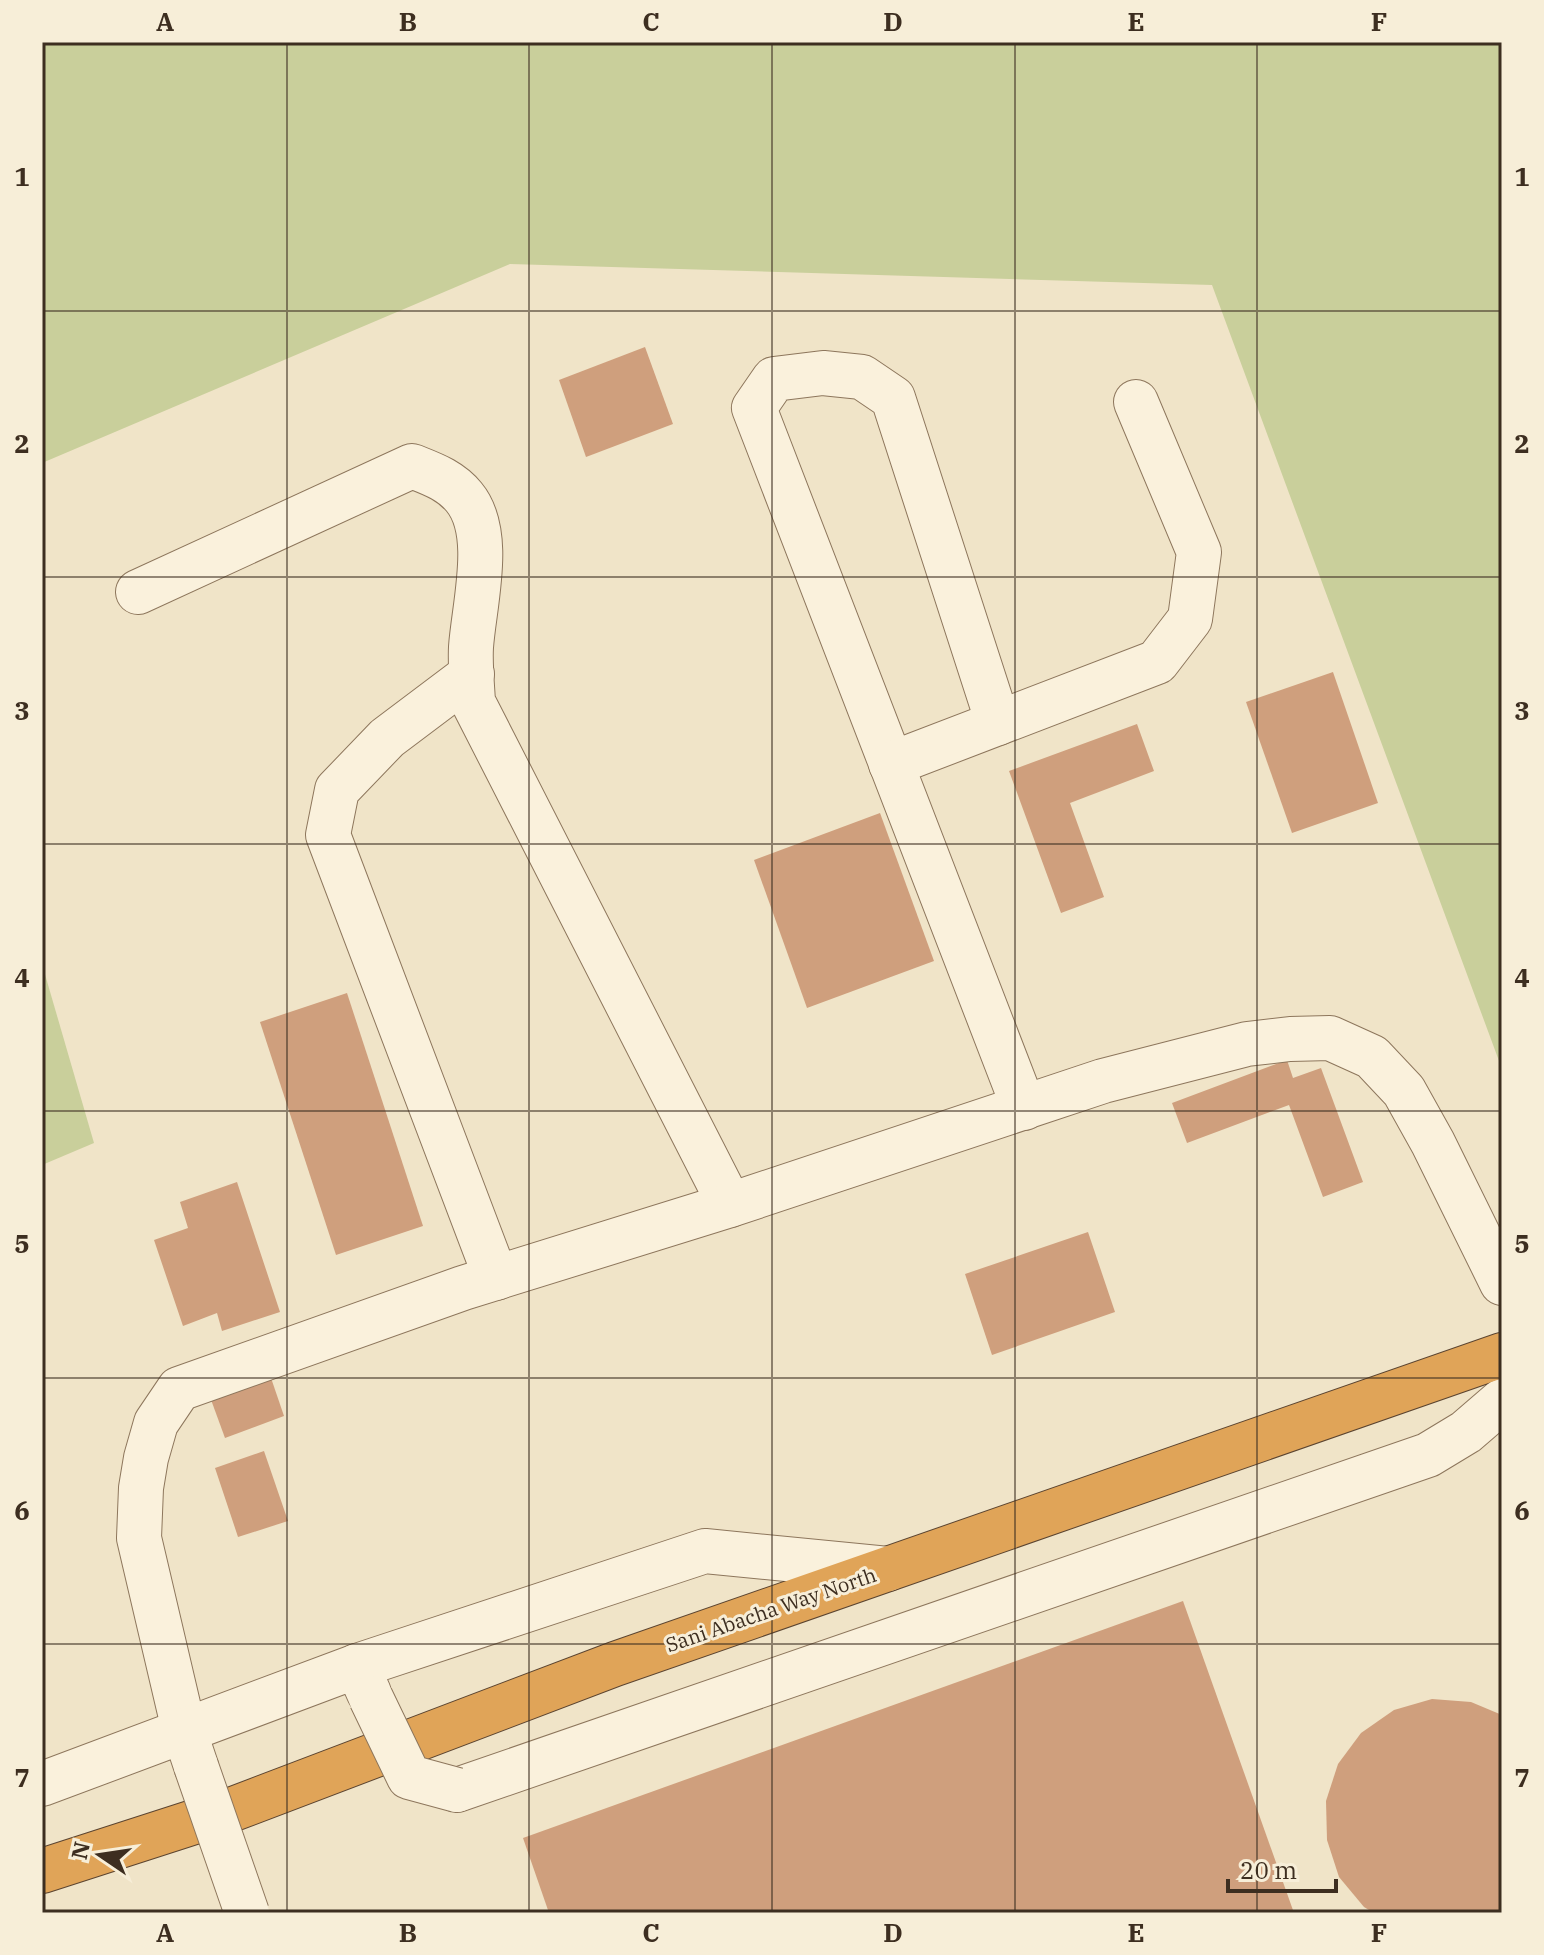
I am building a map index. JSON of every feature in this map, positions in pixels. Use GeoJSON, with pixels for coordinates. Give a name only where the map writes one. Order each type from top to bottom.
{"type":"FeatureCollection","features":[{"type":"Feature","properties":{"kind":"highway","name":"Sani Abacha Way North"},"geometry":{"type":"LineString","coordinates":[[42,1871],[228,1811],[615,1664],[1502,1355]]}},
{"type":"Feature","properties":{"kind":"lane"},"geometry":{"type":"LineString","coordinates":[[998,723],[893,398],[862,377],[823,373],[774,379],[754,408],[1024,1108]]}},
{"type":"Feature","properties":{"kind":"lane"},"geometry":{"type":"LineString","coordinates":[[891,764],[1157,662],[1190,619],[1199,552],[1136,402]]}},
{"type":"Feature","properties":{"kind":"lane"},"geometry":{"type":"LineString","coordinates":[[138,592],[412,466],[447,481],[466,499],[480,532],[480,575],[471,649],[473,702],[730,1205]]}},
{"type":"Feature","properties":{"kind":"lane"},"geometry":{"type":"LineString","coordinates":[[472,674],[387,738],[337,790],[328,835],[496,1278]]}},
{"type":"Feature","properties":{"kind":"lane"},"geometry":{"type":"LineString","coordinates":[[247,1913],[190,1748],[139,1538],[146,1458],[156,1423],[179,1389],[496,1278],[730,1205],[1103,1081],[1247,1044],[1290,1039],[1330,1038],[1372,1057],[1404,1091],[1502,1283]]}},
{"type":"Feature","properties":{"kind":"lane"},"geometry":{"type":"LineString","coordinates":[[364,1682],[409,1777],[457,1790],[1428,1455],[1466,1432],[1502,1401]]}},
{"type":"Feature","properties":{"kind":"lane"},"geometry":{"type":"LineString","coordinates":[[42,1784],[190,1748],[705,1551],[888,1569]]}},
{"type":"Feature","properties":{"kind":"green space"},"geometry":{"type":"Polygon","coordinates":[[[42,42],[1502,42],[1502,1069],[1212,285],[510,264],[42,463],[42,42]]]}},
{"type":"Feature","properties":{"kind":"green space"},"geometry":{"type":"Polygon","coordinates":[[[42,964],[94,1143],[42,1165],[42,964]]]}},
{"type":"Feature","properties":{"kind":"building"},"geometry":{"type":"Polygon","coordinates":[[[645,347],[673,424],[586,457],[559,380],[645,347]]]}},
{"type":"Feature","properties":{"kind":"building"},"geometry":{"type":"Polygon","coordinates":[[[1333,672],[1378,803],[1292,833],[1246,702],[1333,672]]]}},
{"type":"Feature","properties":{"kind":"building"},"geometry":{"type":"Polygon","coordinates":[[[1137,724],[1154,771],[1070,803],[1104,897],[1061,913],[1009,771],[1137,724]]]}},
{"type":"Feature","properties":{"kind":"building"},"geometry":{"type":"Polygon","coordinates":[[[880,813],[934,961],[807,1008],[754,860],[880,813]]]}},
{"type":"Feature","properties":{"kind":"building"},"geometry":{"type":"Polygon","coordinates":[[[347,993],[423,1226],[336,1255],[260,1022],[347,993]]]}},
{"type":"Feature","properties":{"kind":"building"},"geometry":{"type":"Polygon","coordinates":[[[1287,1060],[1293,1078],[1321,1068],[1363,1182],[1323,1197],[1289,1105],[1187,1143],[1172,1103],[1287,1060]]]}},
{"type":"Feature","properties":{"kind":"building"},"geometry":{"type":"Polygon","coordinates":[[[237,1182],[280,1312],[222,1331],[217,1313],[183,1326],[154,1240],[188,1228],[180,1202],[237,1182]]]}},
{"type":"Feature","properties":{"kind":"building"},"geometry":{"type":"Polygon","coordinates":[[[1088,1232],[1115,1312],[992,1355],[965,1274],[1088,1232]]]}},
{"type":"Feature","properties":{"kind":"building"},"geometry":{"type":"Polygon","coordinates":[[[270,1375],[284,1416],[225,1438],[210,1397],[270,1375]]]}},
{"type":"Feature","properties":{"kind":"building"},"geometry":{"type":"Polygon","coordinates":[[[264,1451],[288,1521],[238,1537],[215,1468],[264,1451]]]}},
{"type":"Feature","properties":{"kind":"building"},"geometry":{"type":"Polygon","coordinates":[[[1183,1601],[1294,1913],[549,1913],[523,1838],[1183,1601]]]}},
{"type":"Feature","properties":{"kind":"building"},"geometry":{"type":"Polygon","coordinates":[[[1432,1699],[1471,1702],[1502,1715],[1502,1913],[1374,1913],[1364,1907],[1339,1877],[1327,1840],[1326,1801],[1338,1764],[1361,1733],[1394,1710],[1432,1699]]]}}]}
